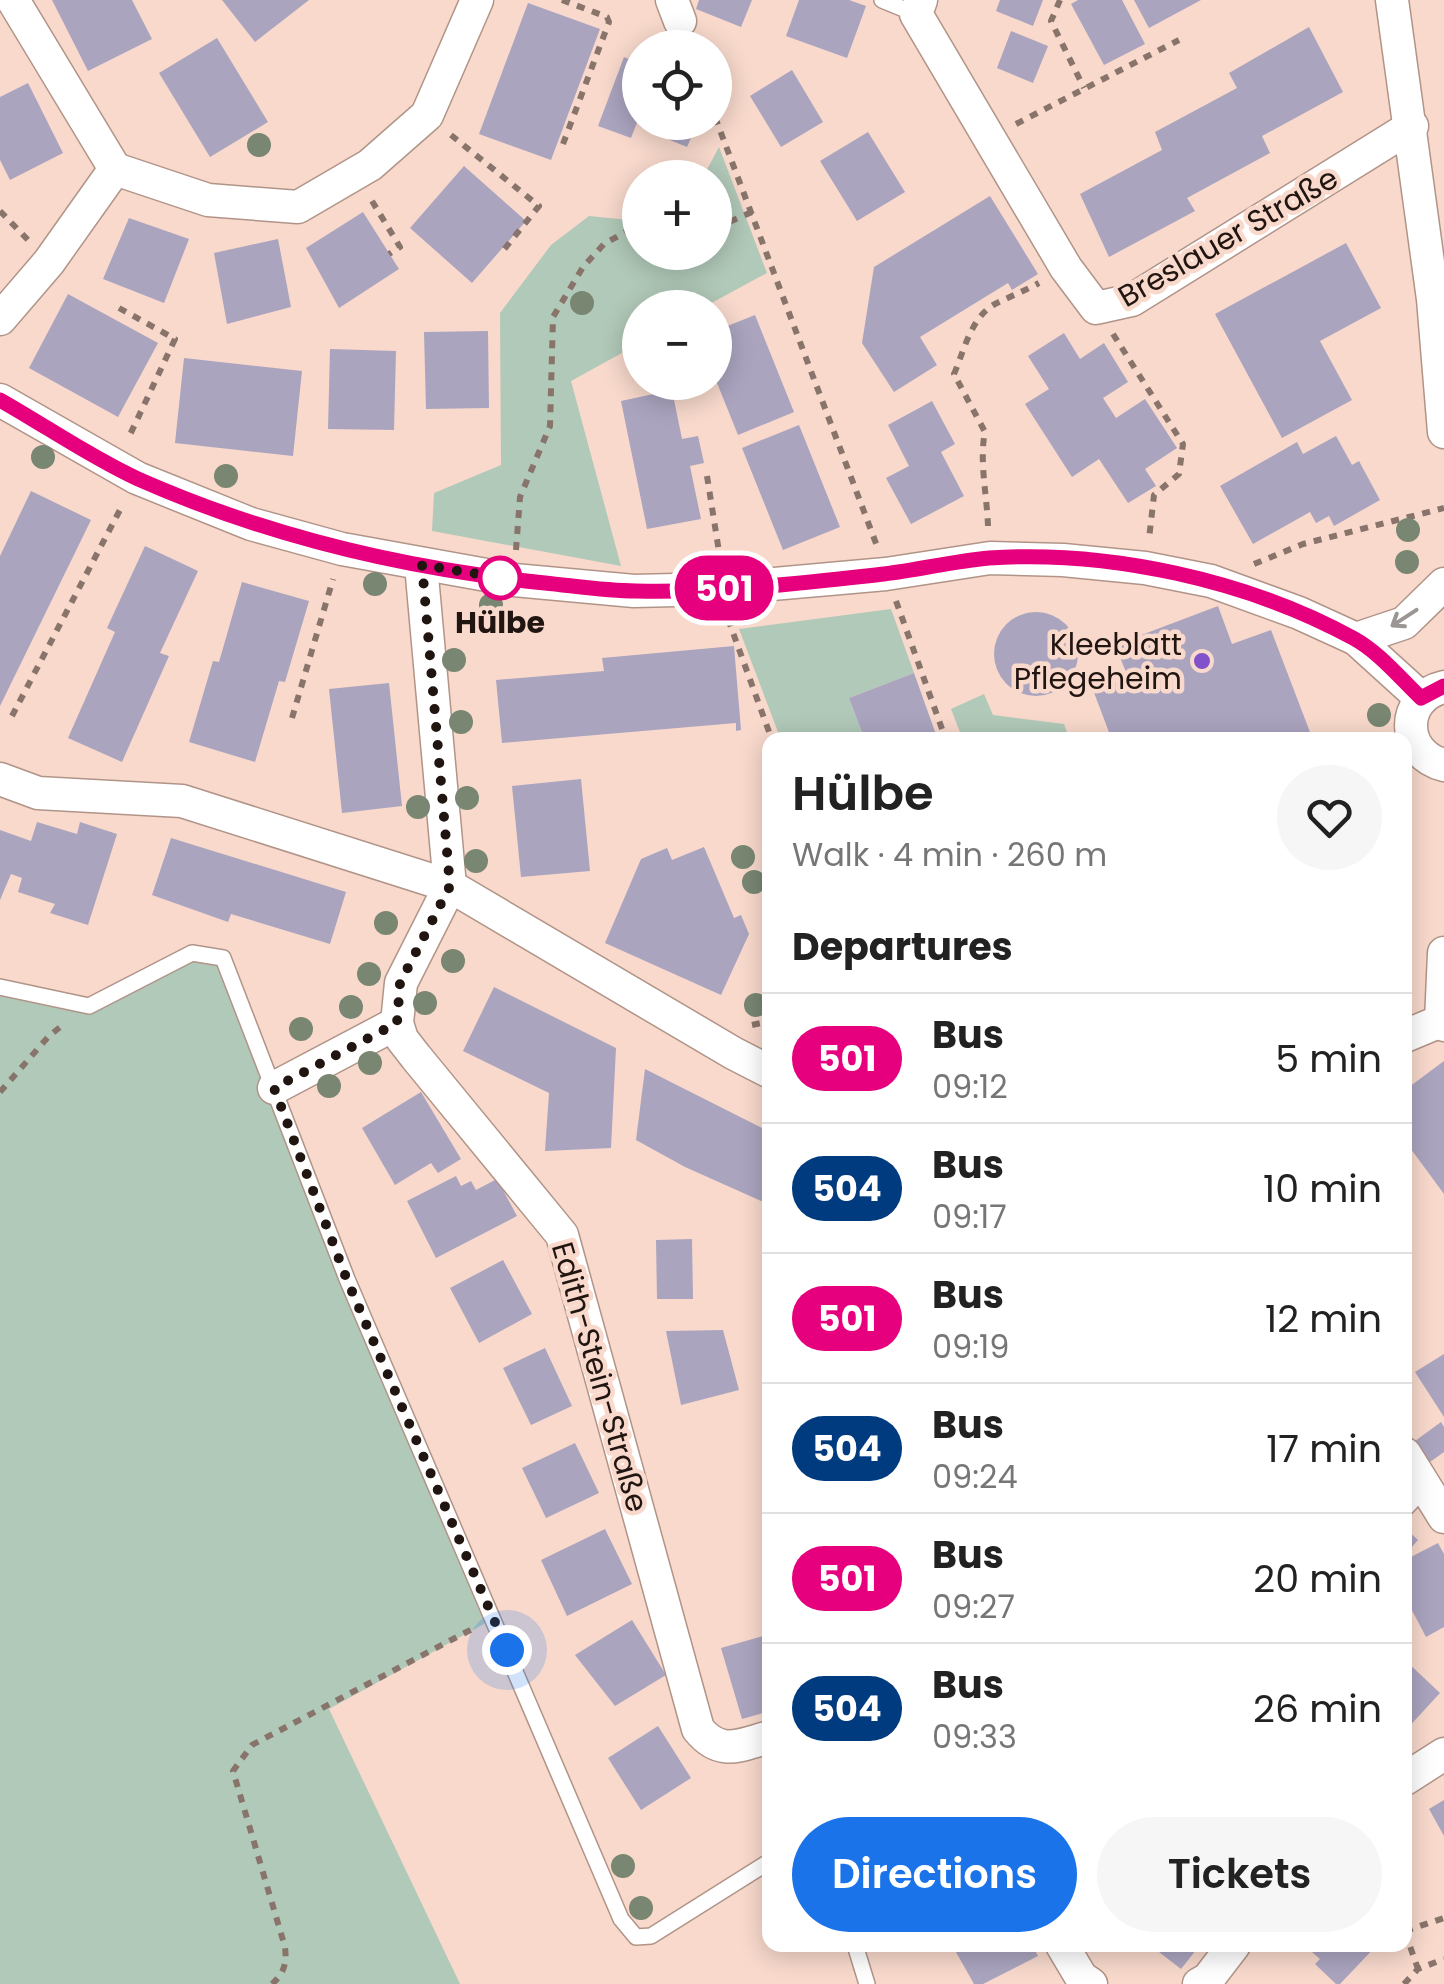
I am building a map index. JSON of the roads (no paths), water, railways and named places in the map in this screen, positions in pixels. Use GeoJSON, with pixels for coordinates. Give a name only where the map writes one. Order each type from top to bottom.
{"type":"FeatureCollection","features":[{"type":"Feature","properties":{"kind":"street"},"geometry":{"type":"LineString","coordinates":[[13,0],[116,169],[208,200],[298,207],[356,174],[427,115],[476,0]]}},
{"type":"Feature","properties":{"kind":"street"},"geometry":{"type":"LineString","coordinates":[[1392,0],[1433,299],[1444,432]]}},
{"type":"Feature","properties":{"kind":"street","name":"Breslauer Straße"},"geometry":{"type":"LineString","coordinates":[[918,7],[993,146],[1066,268],[1096,308],[1132,300],[1412,126]]}},
{"type":"Feature","properties":{"kind":"street"},"geometry":{"type":"LineString","coordinates":[[0,319],[50,262],[116,169]]}},
{"type":"Feature","properties":{"kind":"street"},"geometry":{"type":"LineString","coordinates":[[0,400],[126,473],[251,524],[342,549],[514,580],[634,592],[722,589],[886,574],[990,558],[1145,568],[1211,581],[1356,639],[1432,692],[1413,709],[1411,732]]}},
{"type":"Feature","properties":{"kind":"street"},"geometry":{"type":"LineString","coordinates":[[274,1088],[397,1023],[400,983],[450,886],[422,565]]}},
{"type":"Feature","properties":{"kind":"street"},"geometry":{"type":"LineString","coordinates":[[1356,639],[1404,623],[1444,584]]}},
{"type":"Feature","properties":{"kind":"street"},"geometry":{"type":"LineString","coordinates":[[1412,737],[1426,758],[1444,765]]}},
{"type":"Feature","properties":{"kind":"street"},"geometry":{"type":"LineString","coordinates":[[0,779],[38,793],[183,793],[450,886],[762,1068]]}},
{"type":"Feature","properties":{"kind":"street"},"geometry":{"type":"LineString","coordinates":[[1412,1034],[1442,1023],[1444,954]]}},
{"type":"Feature","properties":{"kind":"street","name":"Edith-Stein-Straße"},"geometry":{"type":"LineString","coordinates":[[397,1023],[402,1039],[416,1057],[562,1235],[698,1729],[709,1743],[728,1747],[762,1740]]}},
{"type":"Feature","properties":{"kind":"street"},"geometry":{"type":"LineString","coordinates":[[1416,1497],[1444,1517]]}},
{"type":"Feature","properties":{"kind":"street"},"geometry":{"type":"LineString","coordinates":[[1412,1774],[1444,1754]]}},
{"type":"Feature","properties":{"kind":"street"},"geometry":{"type":"LineString","coordinates":[[1066,1952],[1081,1976],[1092,1984]]}},
{"type":"Feature","properties":{"kind":"street"},"geometry":{"type":"LineString","coordinates":[[1199,1984],[1208,1979],[1229,1952]]}},
{"type":"Feature","properties":{"kind":"lane"},"geometry":{"type":"LineString","coordinates":[[882,0],[918,7]]}},
{"type":"Feature","properties":{"kind":"lane"},"geometry":{"type":"LineString","coordinates":[[0,987],[89,1006],[192,953],[224,958],[347,1280],[621,1919],[636,1937],[651,1936],[762,1865]]}},
{"type":"Feature","properties":{"kind":"lane"},"geometry":{"type":"LineString","coordinates":[[857,1952],[868,1984]]}},
{"type":"Feature","properties":{"kind":"place","name":"Hülbe"},"geometry":{"type":"Point","coordinates":[500,578]}},
{"type":"Feature","properties":{"kind":"place","name":"Kleeblatt Pflegeheim"},"geometry":{"type":"Point","coordinates":[1202,661]}}]}
